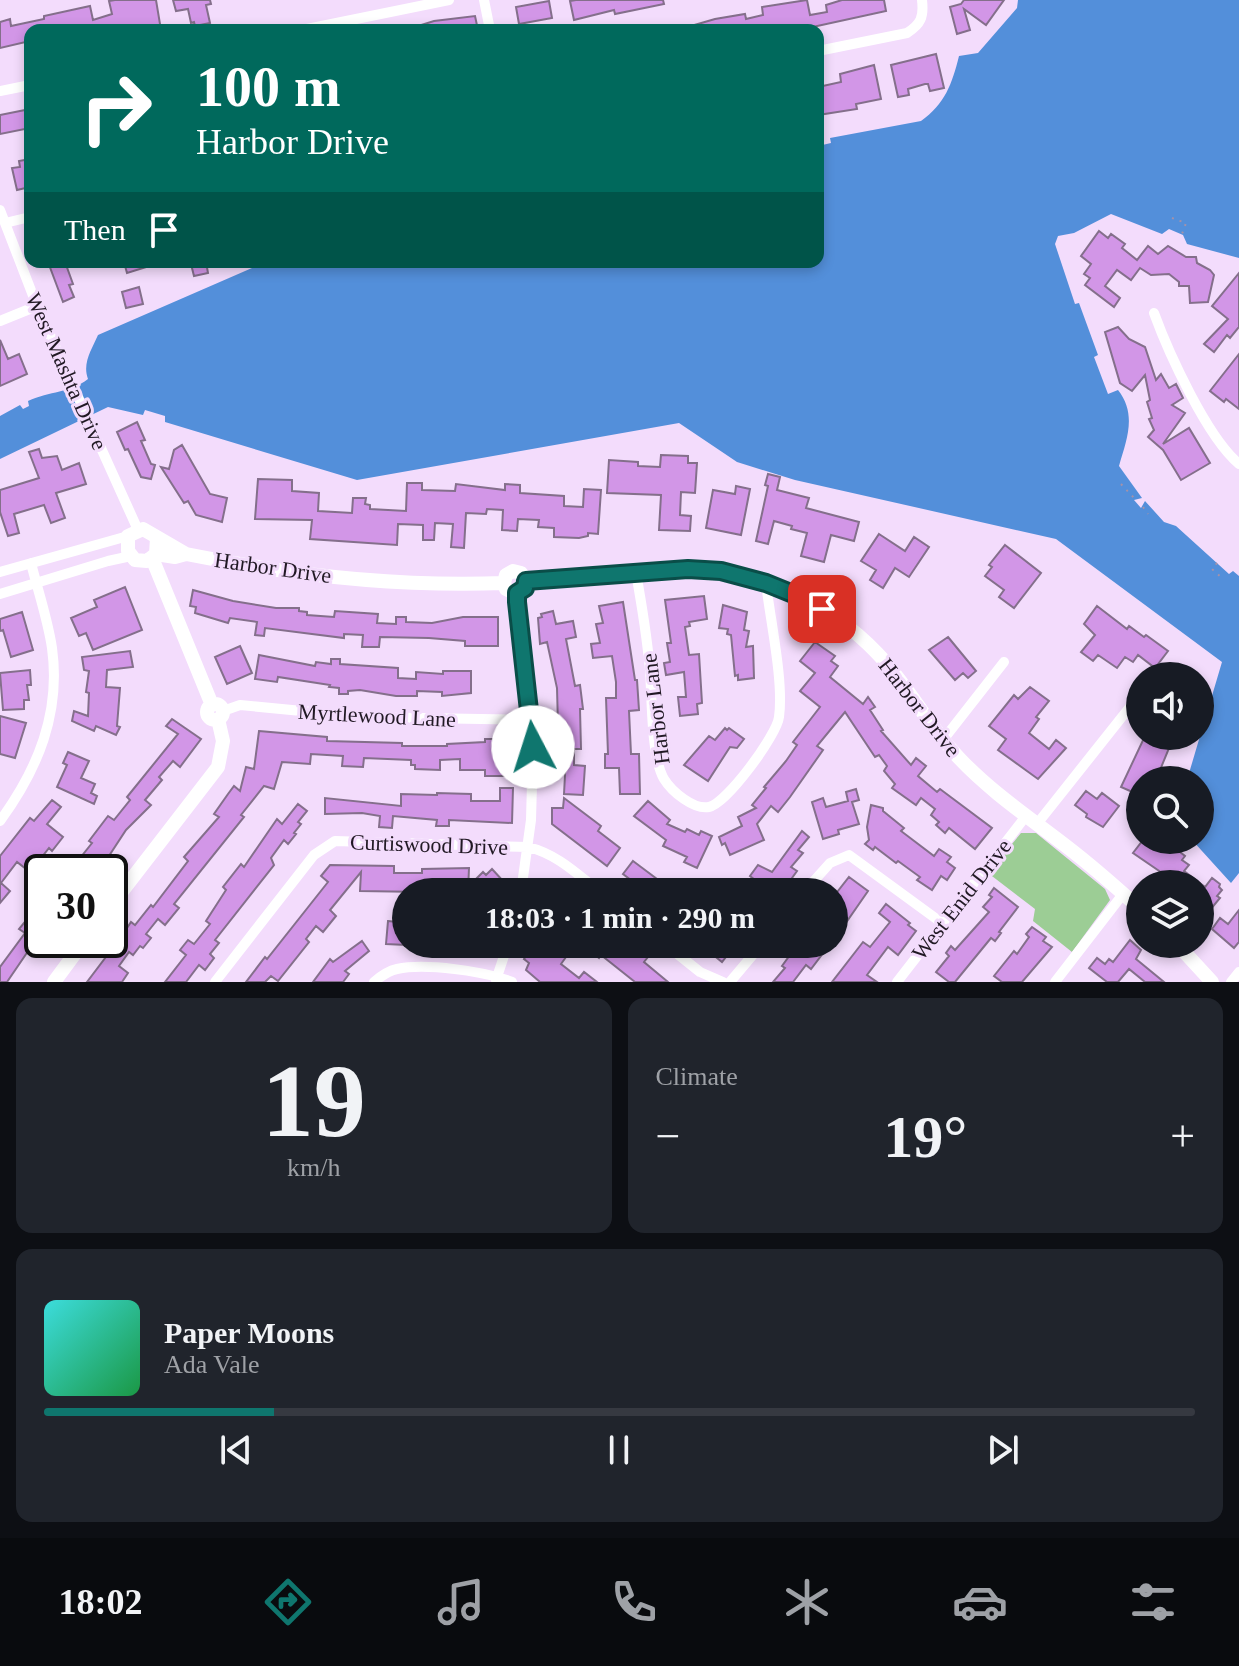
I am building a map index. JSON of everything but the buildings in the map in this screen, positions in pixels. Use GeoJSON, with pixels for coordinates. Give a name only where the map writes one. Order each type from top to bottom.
{"type":"FeatureCollection","features":[{"type":"Feature","properties":{"kind":"street"},"geometry":{"type":"LineString","coordinates":[[331,24],[449,0]]}},
{"type":"Feature","properties":{"kind":"street"},"geometry":{"type":"LineString","coordinates":[[484,0],[489,24]]}},
{"type":"Feature","properties":{"kind":"street"},"geometry":{"type":"LineString","coordinates":[[824,50],[907,33],[919,25],[922,0]]}},
{"type":"Feature","properties":{"kind":"street"},"geometry":{"type":"LineString","coordinates":[[0,91],[24,86]]}},
{"type":"Feature","properties":{"kind":"street","name":"West Mashta Drive"},"geometry":{"type":"LineString","coordinates":[[0,210],[133,533]]}},
{"type":"Feature","properties":{"kind":"street"},"geometry":{"type":"LineString","coordinates":[[5,223],[24,218]]}},
{"type":"Feature","properties":{"kind":"street"},"geometry":{"type":"LineString","coordinates":[[0,321],[37,306]]}},
{"type":"Feature","properties":{"kind":"street"},"geometry":{"type":"LineString","coordinates":[[1154,313],[1175,364],[1219,442],[1239,464]]}},
{"type":"Feature","properties":{"kind":"street"},"geometry":{"type":"LineString","coordinates":[[0,572],[133,533],[149,531],[157,538],[159,543],[154,556],[218,712],[223,741],[218,767],[128,884]]}},
{"type":"Feature","properties":{"kind":"street"},"geometry":{"type":"LineString","coordinates":[[133,533],[126,543],[131,556],[141,561],[154,556]]}},
{"type":"Feature","properties":{"kind":"street","name":"Harbor Drive"},"geometry":{"type":"LineString","coordinates":[[157,538],[186,554],[275,569],[366,579],[504,583],[506,575],[513,571],[521,573],[521,587],[688,569],[745,576],[766,583],[822,609],[875,651],[893,670],[943,740],[981,779],[1126,897]]}},
{"type":"Feature","properties":{"kind":"street","name":"Harbor Drive"},"geometry":{"type":"LineString","coordinates":[[154,556],[186,554]]}},
{"type":"Feature","properties":{"kind":"street"},"geometry":{"type":"LineString","coordinates":[[0,594],[131,556]]}},
{"type":"Feature","properties":{"kind":"street"},"geometry":{"type":"LineString","coordinates":[[0,821],[37,762],[54,688],[52,647],[31,563]]}},
{"type":"Feature","properties":{"kind":"street","name":"Harbor Lane"},"geometry":{"type":"LineString","coordinates":[[636,573],[645,620],[657,757],[664,779],[678,794],[694,805],[709,807],[726,797],[775,732],[779,719],[780,697],[766,583]]}},
{"type":"Feature","properties":{"kind":"street"},"geometry":{"type":"LineString","coordinates":[[521,587],[533,747],[528,847],[523,878]]}},
{"type":"Feature","properties":{"kind":"street"},"geometry":{"type":"LineString","coordinates":[[943,740],[1004,662]]}},
{"type":"Feature","properties":{"kind":"street","name":"Myrtlewood Lane"},"geometry":{"type":"LineString","coordinates":[[218,712],[240,705],[364,717],[531,720]]}},
{"type":"Feature","properties":{"kind":"street","name":"West Enid Drive"},"geometry":{"type":"LineString","coordinates":[[897,982],[942,923],[1126,711]]}},
{"type":"Feature","properties":{"kind":"street","name":"Curtiswood Drive"},"geometry":{"type":"LineString","coordinates":[[215,982],[314,855],[335,841],[528,847],[561,861],[582,878]]}},
{"type":"Feature","properties":{"kind":"street"},"geometry":{"type":"LineString","coordinates":[[817,878],[830,863],[849,855],[942,923]]}},
{"type":"Feature","properties":{"kind":"street"},"geometry":{"type":"LineString","coordinates":[[1055,982],[1123,894]]}},
{"type":"Feature","properties":{"kind":"street"},"geometry":{"type":"LineString","coordinates":[[54,982],[72,958]]}},
{"type":"Feature","properties":{"kind":"street"},"geometry":{"type":"LineString","coordinates":[[496,979],[503,958]]}},
{"type":"Feature","properties":{"kind":"street"},"geometry":{"type":"LineString","coordinates":[[682,958],[700,972],[723,982]]}},
{"type":"Feature","properties":{"kind":"street"},"geometry":{"type":"LineString","coordinates":[[730,982],[750,958]]}},
{"type":"Feature","properties":{"kind":"street"},"geometry":{"type":"LineString","coordinates":[[1190,958],[1212,982]]}},
{"type":"Feature","properties":{"kind":"street"},"geometry":{"type":"LineString","coordinates":[[374,982],[389,972],[413,968],[483,973],[512,982]]}},
{"type":"Feature","properties":{"kind":"street"},"geometry":{"type":"LineString","coordinates":[[1231,982],[1239,972]]}},
{"type":"Feature","properties":{"kind":"path"},"geometry":{"type":"LineString","coordinates":[[1172,218],[1186,223],[1182,234]]}},
{"type":"Feature","properties":{"kind":"path"},"geometry":{"type":"LineString","coordinates":[[1121,484],[1135,499]]}},
{"type":"Feature","properties":{"kind":"path"},"geometry":{"type":"LineString","coordinates":[[1143,507],[1148,514]]}},
{"type":"Feature","properties":{"kind":"path"},"geometry":{"type":"LineString","coordinates":[[1217,563],[1212,569],[1223,579]]}},
{"type":"Feature","properties":{"kind":"green space"},"geometry":{"type":"Polygon","coordinates":[[[1021,833],[1036,833],[1105,889],[1110,900],[1072,952],[1033,921],[1035,909],[988,873],[1021,833]]]}},
{"type":"Feature","properties":{"kind":"water"},"geometry":{"type":"Polygon","coordinates":[[[1018,0],[1239,0],[1239,258],[1187,244],[1183,235],[1169,229],[1162,234],[1111,214],[1074,233],[1058,236],[1055,244],[1075,304],[1079,303],[1098,355],[1094,357],[1108,394],[1118,390],[1127,408],[1129,427],[1119,466],[1142,498],[1134,500],[1141,508],[1145,501],[1164,522],[1176,526],[1229,574],[1233,571],[1239,576],[1239,873],[1231,883],[1205,854],[1214,854],[1214,766],[1191,766],[1196,750],[1214,750],[1214,689],[1222,662],[1056,539],[795,480],[737,462],[679,423],[357,480],[165,422],[165,416],[145,410],[143,415],[108,407],[0,459],[0,416],[20,405],[23,409],[29,406],[28,401],[74,387],[88,379],[87,362],[98,335],[252,268],[824,268],[824,145],[831,143],[830,138],[921,121],[936,108],[946,93],[959,56],[978,53],[1017,8],[1018,0]]]}},
{"type":"Feature","properties":{"kind":"route"},"geometry":{"type":"LineString","coordinates":[[533,747],[517,602],[517,593],[525,588],[526,581],[688,569],[721,571],[766,583],[822,609]]}}]}
